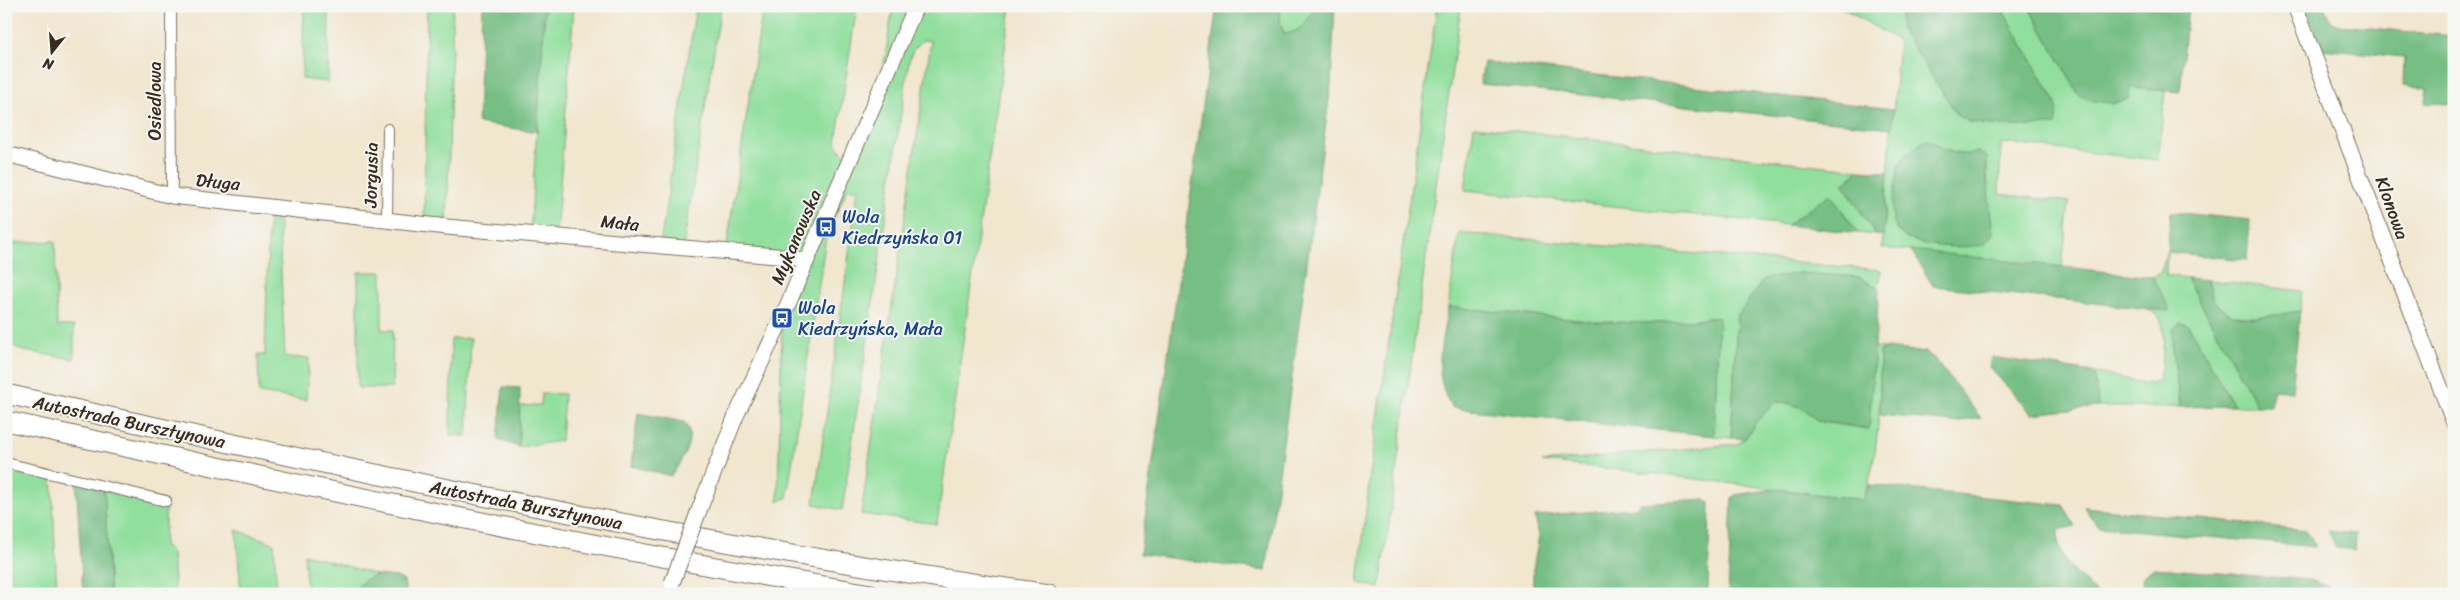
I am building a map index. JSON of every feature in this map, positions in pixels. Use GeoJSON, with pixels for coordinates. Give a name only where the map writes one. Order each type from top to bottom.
{"type":"FeatureCollection","features":[{"type":"Feature","properties":{"kind":"highway","name":"Autostrada Bursztynowa"},"geometry":{"type":"LineString","coordinates":[[6,394],[348,469],[576,515],[806,557],[1049,594]]}},
{"type":"Feature","properties":{"kind":"highway","name":"Autostrada Bursztynowa"},"geometry":{"type":"LineString","coordinates":[[6,421],[486,524],[733,571],[871,594]]}},
{"type":"Feature","properties":{"kind":"street","name":"Osiedlowa"},"geometry":{"type":"LineString","coordinates":[[171,6],[172,196]]}},
{"type":"Feature","properties":{"kind":"street","name":"Mykanowska"},"geometry":{"type":"LineString","coordinates":[[670,588],[735,418],[806,261],[916,6]]}},
{"type":"Feature","properties":{"kind":"street","name":"Klonowa"},"geometry":{"type":"LineString","coordinates":[[2295,6],[2454,423]]}},
{"type":"Feature","properties":{"kind":"street","name":"Jorgusia"},"geometry":{"type":"LineString","coordinates":[[387,220],[388,130]]}},
{"type":"Feature","properties":{"kind":"street","name":"Długa"},"geometry":{"type":"LineString","coordinates":[[6,154],[172,196],[430,225]]}},
{"type":"Feature","properties":{"kind":"street","name":"Mała"},"geometry":{"type":"LineString","coordinates":[[430,225],[786,257],[806,261]]}},
{"type":"Feature","properties":{"kind":"street"},"geometry":{"type":"LineString","coordinates":[[6,463],[166,501]]}},
{"type":"Feature","properties":{"kind":"green space"},"geometry":{"type":"Polygon","coordinates":[[[304,6],[329,6],[328,82],[302,79],[304,6]]]}},
{"type":"Feature","properties":{"kind":"green space"},"geometry":{"type":"Polygon","coordinates":[[[427,6],[453,6],[447,227],[424,224],[427,6]]]}},
{"type":"Feature","properties":{"kind":"green space"},"geometry":{"type":"Polygon","coordinates":[[[482,6],[545,6],[537,132],[478,123],[482,6]]]}},
{"type":"Feature","properties":{"kind":"green space"},"geometry":{"type":"Polygon","coordinates":[[[545,6],[574,6],[556,236],[530,233],[545,6]]]}},
{"type":"Feature","properties":{"kind":"green space"},"geometry":{"type":"Polygon","coordinates":[[[696,6],[721,6],[683,248],[660,246],[696,6]]]}},
{"type":"Feature","properties":{"kind":"green space"},"geometry":{"type":"Polygon","coordinates":[[[763,6],[857,6],[836,142],[842,153],[851,156],[880,90],[893,6],[1011,6],[937,524],[861,514],[931,41],[923,40],[913,50],[909,61],[842,510],[814,504],[858,190],[848,188],[826,237],[787,498],[778,501],[782,318],[806,261],[726,252],[763,6]]]}},
{"type":"Feature","properties":{"kind":"green space"},"geometry":{"type":"Polygon","coordinates":[[[1217,6],[1281,6],[1280,22],[1284,34],[1300,28],[1317,6],[1335,6],[1331,85],[1266,571],[1140,554],[1217,6]]]}},
{"type":"Feature","properties":{"kind":"green space"},"geometry":{"type":"Polygon","coordinates":[[[1281,6],[1317,6],[1300,28],[1284,34],[1280,22],[1281,6]]]}},
{"type":"Feature","properties":{"kind":"green space"},"geometry":{"type":"Polygon","coordinates":[[[1437,6],[1461,6],[1380,588],[1358,583],[1370,474],[1437,6]]]}},
{"type":"Feature","properties":{"kind":"green space"},"geometry":{"type":"Polygon","coordinates":[[[1839,6],[1901,6],[1900,28],[1968,122],[1996,125],[2055,125],[2055,101],[2000,6],[2028,6],[2079,95],[2128,99],[2130,87],[2165,91],[2158,160],[2001,143],[1999,194],[2069,202],[2062,267],[1882,248],[1899,41],[1839,6]],[[1934,143],[1899,164],[1896,184],[1988,196],[1987,157],[1977,152],[1971,154],[1955,153],[1934,143]]]}},
{"type":"Feature","properties":{"kind":"green space"},"geometry":{"type":"Polygon","coordinates":[[[1901,6],[2000,6],[2055,101],[2058,110],[2056,125],[1992,125],[1958,116],[1900,27],[1901,6]]]}},
{"type":"Feature","properties":{"kind":"green space"},"geometry":{"type":"Polygon","coordinates":[[[2028,6],[2188,6],[2180,92],[2130,87],[2128,99],[2110,103],[2096,101],[2079,95],[2028,6]]]}},
{"type":"Feature","properties":{"kind":"green space"},"geometry":{"type":"Polygon","coordinates":[[[2295,6],[2324,6],[2331,20],[2339,25],[2454,36],[2454,104],[2425,103],[2427,88],[2403,85],[2404,57],[2311,48],[2295,6]]]}},
{"type":"Feature","properties":{"kind":"green space"},"geometry":{"type":"Polygon","coordinates":[[[1484,62],[1893,109],[1892,128],[1480,84],[1484,62]]]}},
{"type":"Feature","properties":{"kind":"green space"},"geometry":{"type":"Polygon","coordinates":[[[1474,126],[1860,170],[1843,184],[1876,235],[1858,233],[1830,194],[1787,225],[1465,190],[1474,126]]]}},
{"type":"Feature","properties":{"kind":"green space"},"geometry":{"type":"Polygon","coordinates":[[[1927,140],[1957,153],[1970,154],[1977,152],[1987,157],[1986,173],[1993,234],[1984,245],[1949,247],[1921,243],[1909,239],[1900,233],[1895,225],[1892,207],[1901,164],[1912,149],[1927,140]]]}},
{"type":"Feature","properties":{"kind":"green space"},"geometry":{"type":"Polygon","coordinates":[[[1860,170],[1888,172],[1883,236],[1876,235],[1843,184],[1860,170]]]}},
{"type":"Feature","properties":{"kind":"green space"},"geometry":{"type":"Polygon","coordinates":[[[1830,194],[1858,233],[1787,225],[1830,194]]]}},
{"type":"Feature","properties":{"kind":"green space"},"geometry":{"type":"Polygon","coordinates":[[[269,207],[278,208],[285,357],[309,358],[306,400],[259,393],[258,355],[265,355],[269,207]]]}},
{"type":"Feature","properties":{"kind":"green space"},"geometry":{"type":"Polygon","coordinates":[[[2171,212],[2250,220],[2247,260],[2167,252],[2171,212]]]}},
{"type":"Feature","properties":{"kind":"green space"},"geometry":{"type":"Polygon","coordinates":[[[1459,233],[1881,270],[1879,289],[1859,277],[1799,273],[1764,279],[1737,316],[1731,438],[1714,436],[1719,317],[1659,323],[1598,322],[1448,307],[1459,233]]]}},
{"type":"Feature","properties":{"kind":"green space"},"geometry":{"type":"Polygon","coordinates":[[[55,241],[57,326],[74,326],[74,359],[24,351],[7,343],[9,283],[6,282],[6,243],[55,241]]]}},
{"type":"Feature","properties":{"kind":"green space"},"geometry":{"type":"Polygon","coordinates":[[[1911,250],[2153,277],[2170,311],[1933,286],[1911,250]]]}},
{"type":"Feature","properties":{"kind":"green space"},"geometry":{"type":"Polygon","coordinates":[[[2167,252],[2166,275],[2187,278],[2257,406],[2234,406],[2188,325],[2172,341],[2180,407],[2098,407],[2095,376],[2087,371],[2150,384],[2159,380],[2163,347],[2162,322],[2155,313],[2146,309],[2169,311],[2153,277],[2161,272],[2167,252]]]}},
{"type":"Feature","properties":{"kind":"green space"},"geometry":{"type":"Polygon","coordinates":[[[358,272],[382,272],[382,330],[393,330],[392,388],[358,388],[358,272]]]}},
{"type":"Feature","properties":{"kind":"green space"},"geometry":{"type":"Polygon","coordinates":[[[1799,273],[1859,277],[1879,289],[1869,429],[1817,421],[1799,407],[1788,403],[1776,402],[1756,422],[1745,439],[1731,438],[1737,316],[1764,279],[1799,273]]]}},
{"type":"Feature","properties":{"kind":"green space"},"geometry":{"type":"Polygon","coordinates":[[[2187,278],[2208,280],[2215,302],[2232,315],[2267,317],[2300,311],[2292,391],[2274,389],[2270,406],[2257,406],[2187,278]]]}},
{"type":"Feature","properties":{"kind":"green space"},"geometry":{"type":"Polygon","coordinates":[[[2208,280],[2302,291],[2300,311],[2267,317],[2232,315],[2215,302],[2208,280]]]}},
{"type":"Feature","properties":{"kind":"green space"},"geometry":{"type":"Polygon","coordinates":[[[1448,307],[1598,322],[1659,323],[1719,317],[1714,436],[1453,408],[1446,396],[1440,372],[1441,346],[1448,307]]]}},
{"type":"Feature","properties":{"kind":"green space"},"geometry":{"type":"Polygon","coordinates":[[[2180,323],[2188,325],[2234,406],[2180,407],[2172,341],[2173,329],[2180,323]]]}},
{"type":"Feature","properties":{"kind":"green space"},"geometry":{"type":"Polygon","coordinates":[[[471,338],[467,436],[450,435],[451,339],[471,338]]]}},
{"type":"Feature","properties":{"kind":"green space"},"geometry":{"type":"Polygon","coordinates":[[[1875,347],[1886,348],[1880,351],[1876,445],[1869,482],[1863,500],[1632,471],[1542,462],[1737,444],[1745,439],[1756,422],[1776,402],[1788,403],[1799,407],[1817,421],[1868,429],[1875,347]]]}},
{"type":"Feature","properties":{"kind":"green space"},"geometry":{"type":"Polygon","coordinates":[[[1886,348],[1925,352],[1935,359],[1981,418],[1954,422],[1880,415],[1880,351],[1886,348]]]}},
{"type":"Feature","properties":{"kind":"green space"},"geometry":{"type":"Polygon","coordinates":[[[1991,357],[2087,371],[2095,376],[2098,407],[2032,414],[1989,367],[1991,357]]]}},
{"type":"Feature","properties":{"kind":"green space"},"geometry":{"type":"Polygon","coordinates":[[[503,387],[520,388],[519,447],[498,440],[503,387]]]}},
{"type":"Feature","properties":{"kind":"green space"},"geometry":{"type":"Polygon","coordinates":[[[542,393],[564,394],[561,441],[519,447],[519,406],[541,405],[542,393]]]}},
{"type":"Feature","properties":{"kind":"green space"},"geometry":{"type":"Polygon","coordinates":[[[638,413],[684,422],[688,428],[689,442],[671,476],[631,466],[638,413]]]}},
{"type":"Feature","properties":{"kind":"green space"},"geometry":{"type":"Polygon","coordinates":[[[6,463],[52,474],[57,594],[6,594],[6,463]]]}},
{"type":"Feature","properties":{"kind":"green space"},"geometry":{"type":"Polygon","coordinates":[[[76,479],[104,486],[110,594],[83,594],[76,479]]]}},
{"type":"Feature","properties":{"kind":"green space"},"geometry":{"type":"Polygon","coordinates":[[[1869,485],[2063,505],[2075,526],[2059,530],[2058,540],[2060,549],[2069,565],[2097,594],[1728,594],[1732,498],[1735,495],[1775,489],[1863,500],[1869,485]]]}},
{"type":"Feature","properties":{"kind":"green space"},"geometry":{"type":"Polygon","coordinates":[[[104,486],[166,501],[164,546],[168,548],[172,555],[175,594],[110,594],[104,486]]]}},
{"type":"Feature","properties":{"kind":"green space"},"geometry":{"type":"Polygon","coordinates":[[[1705,499],[1710,503],[1708,594],[1533,593],[1533,569],[1539,536],[1535,516],[1635,508],[1640,503],[1705,499]]]}},
{"type":"Feature","properties":{"kind":"green space"},"geometry":{"type":"Polygon","coordinates":[[[2084,507],[2306,530],[2316,547],[2098,527],[2084,507]]]}},
{"type":"Feature","properties":{"kind":"green space"},"geometry":{"type":"Polygon","coordinates":[[[236,530],[274,543],[277,594],[241,594],[236,530]]]}},
{"type":"Feature","properties":{"kind":"green space"},"geometry":{"type":"Polygon","coordinates":[[[2328,531],[2356,534],[2355,550],[2337,548],[2328,531]]]}},
{"type":"Feature","properties":{"kind":"green space"},"geometry":{"type":"Polygon","coordinates":[[[304,554],[378,575],[366,579],[349,594],[307,594],[304,554]]]}},
{"type":"Feature","properties":{"kind":"green space"},"geometry":{"type":"Polygon","coordinates":[[[2154,568],[2310,580],[2328,586],[2333,594],[2150,594],[2142,583],[2143,576],[2154,568]]]}},
{"type":"Feature","properties":{"kind":"green space"},"geometry":{"type":"Polygon","coordinates":[[[378,575],[397,577],[404,581],[406,594],[349,594],[366,579],[378,575]]]}},
{"type":"Feature","properties":{"kind":"place","name":"Wola Kiedrzyńska 01"},"geometry":{"type":"Point","coordinates":[826,227]}},
{"type":"Feature","properties":{"kind":"place","name":"Wola Kiedrzyńska, Mała"},"geometry":{"type":"Point","coordinates":[782,318]}}]}
